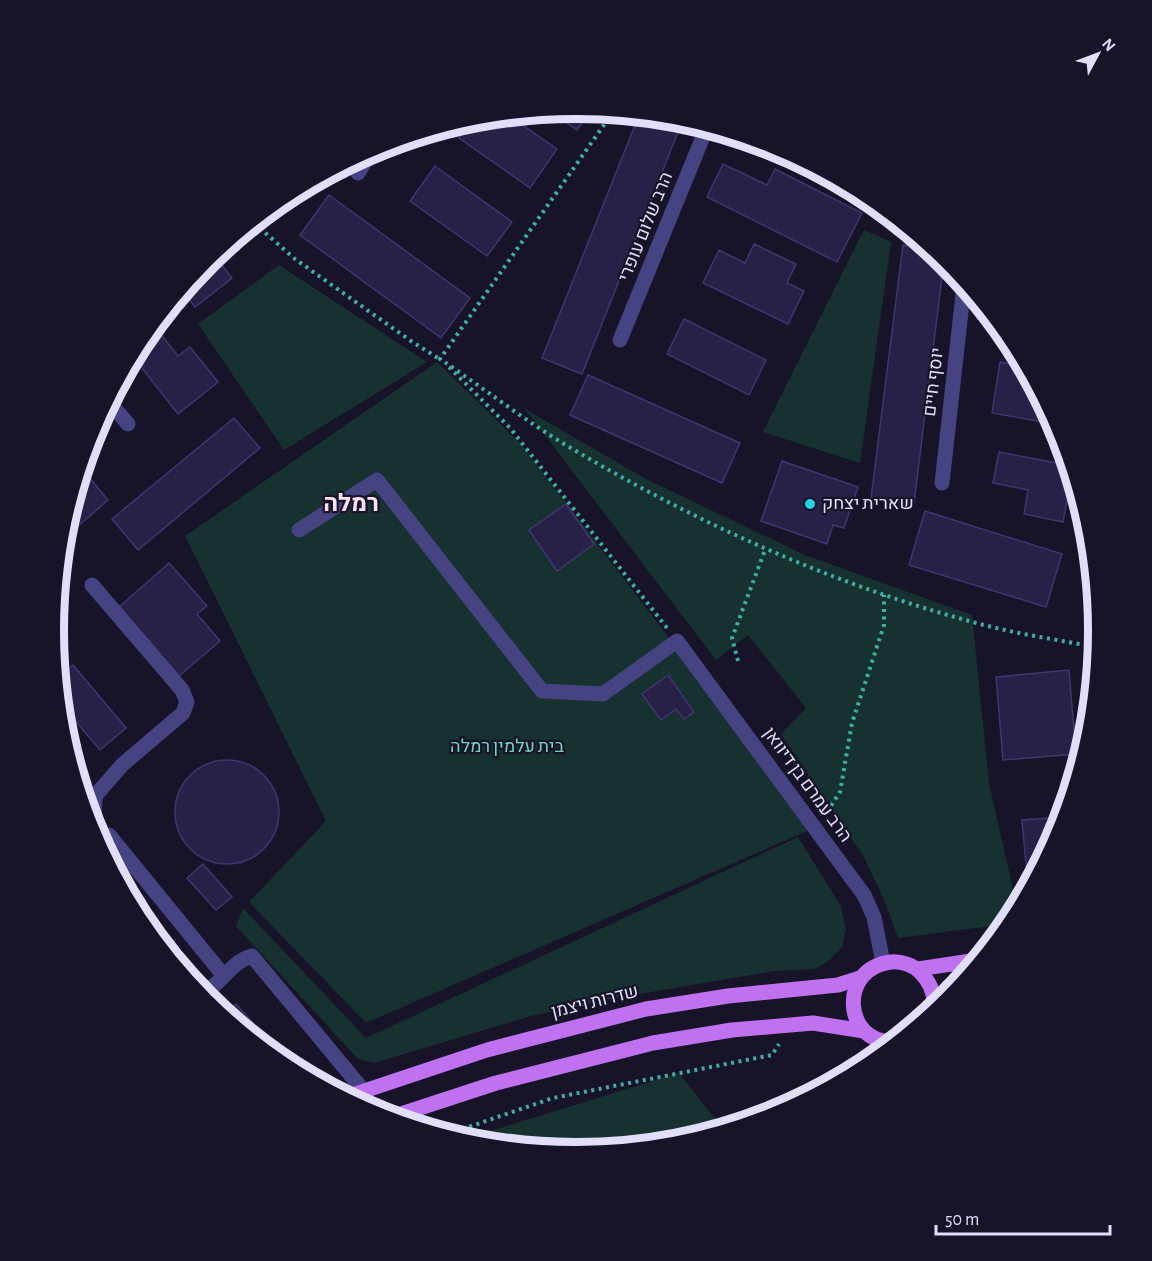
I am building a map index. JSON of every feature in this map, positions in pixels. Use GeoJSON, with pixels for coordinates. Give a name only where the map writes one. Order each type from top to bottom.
{"type":"FeatureCollection","features":[{"type":"Feature","properties":{"kind":"main road"},"geometry":{"type":"LineString","coordinates":[[883,963],[896,961],[918,969],[927,979],[932,997]]}},
{"type":"Feature","properties":{"kind":"main road"},"geometry":{"type":"LineString","coordinates":[[918,969],[966,962]]}},
{"type":"Feature","properties":{"kind":"main road","name":"שדרות ויצמן"},"geometry":{"type":"LineString","coordinates":[[357,1092],[487,1050],[646,1009],[728,996],[830,986],[860,978],[870,968],[883,963]]}},
{"type":"Feature","properties":{"kind":"main road"},"geometry":{"type":"LineString","coordinates":[[860,978],[853,999],[858,1022],[875,1040]]}},
{"type":"Feature","properties":{"kind":"main road"},"geometry":{"type":"LineString","coordinates":[[407,1113],[496,1083],[653,1043],[732,1030],[813,1023],[875,1040]]}},
{"type":"Feature","properties":{"kind":"street","name":"הרב שלום עופרי"},"geometry":{"type":"LineString","coordinates":[[620,340],[704,135]]}},
{"type":"Feature","properties":{"kind":"street"},"geometry":{"type":"LineString","coordinates":[[358,173],[362,166]]}},
{"type":"Feature","properties":{"kind":"street","name":"יוסף חיים"},"geometry":{"type":"LineString","coordinates":[[942,483],[963,295]]}},
{"type":"Feature","properties":{"kind":"street"},"geometry":{"type":"LineString","coordinates":[[115,409],[128,424]]}},
{"type":"Feature","properties":{"kind":"street"},"geometry":{"type":"LineString","coordinates":[[299,530],[378,480],[542,691],[603,694],[676,641]]}},
{"type":"Feature","properties":{"kind":"street"},"geometry":{"type":"LineString","coordinates":[[92,585],[182,690],[187,702],[183,712],[122,765],[95,796],[95,803]]}},
{"type":"Feature","properties":{"kind":"street","name":"הרב עמרם בן דיוואן"},"geometry":{"type":"LineString","coordinates":[[676,641],[864,895],[874,917],[883,963]]}},
{"type":"Feature","properties":{"kind":"street"},"geometry":{"type":"LineString","coordinates":[[107,835],[224,976]]}},
{"type":"Feature","properties":{"kind":"street"},"geometry":{"type":"LineString","coordinates":[[211,989],[244,958],[252,956],[363,1090]]}},
{"type":"Feature","properties":{"kind":"path"},"geometry":{"type":"LineString","coordinates":[[440,359],[608,120]]}},
{"type":"Feature","properties":{"kind":"path"},"geometry":{"type":"LineString","coordinates":[[261,229],[295,258],[411,341],[573,450],[678,509],[765,550],[884,595],[982,624],[1087,645]]}},
{"type":"Feature","properties":{"kind":"path"},"geometry":{"type":"LineString","coordinates":[[440,359],[511,429],[676,641]]}},
{"type":"Feature","properties":{"kind":"path"},"geometry":{"type":"LineString","coordinates":[[738,661],[732,638],[765,550]]}},
{"type":"Feature","properties":{"kind":"path"},"geometry":{"type":"LineString","coordinates":[[816,829],[840,792],[852,723],[884,625],[884,595]]}},
{"type":"Feature","properties":{"kind":"path"},"geometry":{"type":"LineString","coordinates":[[462,1129],[553,1098],[772,1055],[792,1025]]}},
{"type":"Feature","properties":{"kind":"green space"},"geometry":{"type":"Polygon","coordinates":[[[864,230],[891,242],[860,463],[763,432],[864,230]]]}},
{"type":"Feature","properties":{"kind":"green space"},"geometry":{"type":"Polygon","coordinates":[[[279,265],[427,362],[284,450],[198,324],[279,265]]]}},
{"type":"Feature","properties":{"kind":"green space","name":"בית עלמין רמלה"},"geometry":{"type":"Polygon","coordinates":[[[437,362],[522,445],[814,828],[366,1023],[249,902],[326,821],[185,536],[437,362]]]}},
{"type":"Feature","properties":{"kind":"green space"},"geometry":{"type":"Polygon","coordinates":[[[525,409],[646,479],[805,555],[972,615],[989,783],[1014,894],[993,926],[898,938],[864,857],[781,734],[806,708],[748,635],[716,660],[525,409]]]}},
{"type":"Feature","properties":{"kind":"green space"},"geometry":{"type":"Polygon","coordinates":[[[798,837],[841,906],[846,930],[842,947],[826,963],[814,969],[774,971],[622,997],[531,1016],[374,1063],[358,1059],[236,926],[243,908],[366,1038],[798,837]]]}},
{"type":"Feature","properties":{"kind":"green space"},"geometry":{"type":"Polygon","coordinates":[[[679,1073],[718,1122],[643,1138],[609,1141],[543,1141],[483,1133],[679,1073]]]}},
{"type":"Feature","properties":{"kind":"building"},"geometry":{"type":"Polygon","coordinates":[[[562,119],[585,119],[577,130],[562,119]]]}},
{"type":"Feature","properties":{"kind":"building"},"geometry":{"type":"Polygon","coordinates":[[[518,122],[557,149],[530,188],[459,138],[463,132],[518,122]]]}},
{"type":"Feature","properties":{"kind":"building"},"geometry":{"type":"Polygon","coordinates":[[[636,122],[679,130],[582,374],[542,358],[636,122]]]}},
{"type":"Feature","properties":{"kind":"building"},"geometry":{"type":"Polygon","coordinates":[[[723,164],[767,185],[775,169],[862,213],[837,262],[707,197],[723,164]]]}},
{"type":"Feature","properties":{"kind":"building"},"geometry":{"type":"Polygon","coordinates":[[[435,166],[512,222],[487,256],[410,201],[435,166]]]}},
{"type":"Feature","properties":{"kind":"building"},"geometry":{"type":"Polygon","coordinates":[[[329,195],[470,298],[441,338],[300,235],[329,195]]]}},
{"type":"Feature","properties":{"kind":"building"},"geometry":{"type":"Polygon","coordinates":[[[754,244],[796,264],[787,283],[804,291],[788,324],[703,283],[719,250],[745,263],[754,244]]]}},
{"type":"Feature","properties":{"kind":"building"},"geometry":{"type":"Polygon","coordinates":[[[903,245],[913,246],[942,274],[914,503],[871,498],[903,245]]]}},
{"type":"Feature","properties":{"kind":"building"},"geometry":{"type":"Polygon","coordinates":[[[220,263],[232,278],[195,307],[188,297],[220,263]]]}},
{"type":"Feature","properties":{"kind":"building"},"geometry":{"type":"Polygon","coordinates":[[[684,319],[766,360],[749,395],[667,354],[684,319]]]}},
{"type":"Feature","properties":{"kind":"building"},"geometry":{"type":"Polygon","coordinates":[[[160,333],[178,356],[190,347],[218,382],[178,414],[139,365],[160,333]]]}},
{"type":"Feature","properties":{"kind":"building"},"geometry":{"type":"Polygon","coordinates":[[[1000,362],[1012,364],[1043,422],[992,413],[1000,362]]]}},
{"type":"Feature","properties":{"kind":"building"},"geometry":{"type":"Polygon","coordinates":[[[588,375],[740,443],[722,483],[570,415],[588,375]]]}},
{"type":"Feature","properties":{"kind":"building"},"geometry":{"type":"Polygon","coordinates":[[[234,418],[260,448],[138,550],[112,519],[234,418]]]}},
{"type":"Feature","properties":{"kind":"building"},"geometry":{"type":"Polygon","coordinates":[[[999,452],[1059,463],[1069,495],[1063,522],[1024,514],[1028,490],[993,483],[999,452]]]}},
{"type":"Feature","properties":{"kind":"building","name":"שארית יצחק"},"geometry":{"type":"Polygon","coordinates":[[[782,461],[858,487],[844,528],[833,525],[827,544],[761,521],[782,461]]]}},
{"type":"Feature","properties":{"kind":"building"},"geometry":{"type":"Polygon","coordinates":[[[89,477],[108,500],[77,527],[75,525],[89,477]]]}},
{"type":"Feature","properties":{"kind":"building"},"geometry":{"type":"Polygon","coordinates":[[[566,504],[594,544],[557,571],[529,530],[566,504]]]}},
{"type":"Feature","properties":{"kind":"building"},"geometry":{"type":"Polygon","coordinates":[[[925,511],[1062,554],[1046,607],[909,565],[925,511]]]}},
{"type":"Feature","properties":{"kind":"building"},"geometry":{"type":"Polygon","coordinates":[[[169,563],[207,606],[197,614],[220,641],[179,676],[119,607],[169,563]]]}},
{"type":"Feature","properties":{"kind":"building"},"geometry":{"type":"Polygon","coordinates":[[[73,665],[126,728],[100,750],[72,717],[67,670],[73,665]]]}},
{"type":"Feature","properties":{"kind":"building"},"geometry":{"type":"Polygon","coordinates":[[[1069,670],[1075,742],[1072,754],[1003,760],[996,677],[1069,670]]]}},
{"type":"Feature","properties":{"kind":"building"},"geometry":{"type":"Polygon","coordinates":[[[668,675],[694,712],[684,719],[676,709],[661,720],[642,694],[668,675]]]}},
{"type":"Feature","properties":{"kind":"building"},"geometry":{"type":"Polygon","coordinates":[[[227,760],[247,764],[264,775],[275,792],[279,812],[275,832],[264,849],[247,860],[227,864],[207,860],[190,849],[179,832],[175,812],[179,792],[190,775],[207,764],[227,760]]]}},
{"type":"Feature","properties":{"kind":"building"},"geometry":{"type":"Polygon","coordinates":[[[1052,818],[1027,872],[1022,820],[1052,818]]]}},
{"type":"Feature","properties":{"kind":"building"},"geometry":{"type":"Polygon","coordinates":[[[203,864],[232,897],[216,910],[187,878],[203,864]]]}},
{"type":"Feature","properties":{"kind":"building"},"geometry":{"type":"Polygon","coordinates":[[[236,1004],[264,1035],[239,1015],[231,1008],[236,1004]]]}},
{"type":"Feature","properties":{"kind":"place","name":"שארית יצחק"},"geometry":{"type":"Point","coordinates":[810,504]}},
{"type":"Feature","properties":{"kind":"district","name":"רמלה"},"geometry":{"type":"Point","coordinates":[351,504]}}]}
